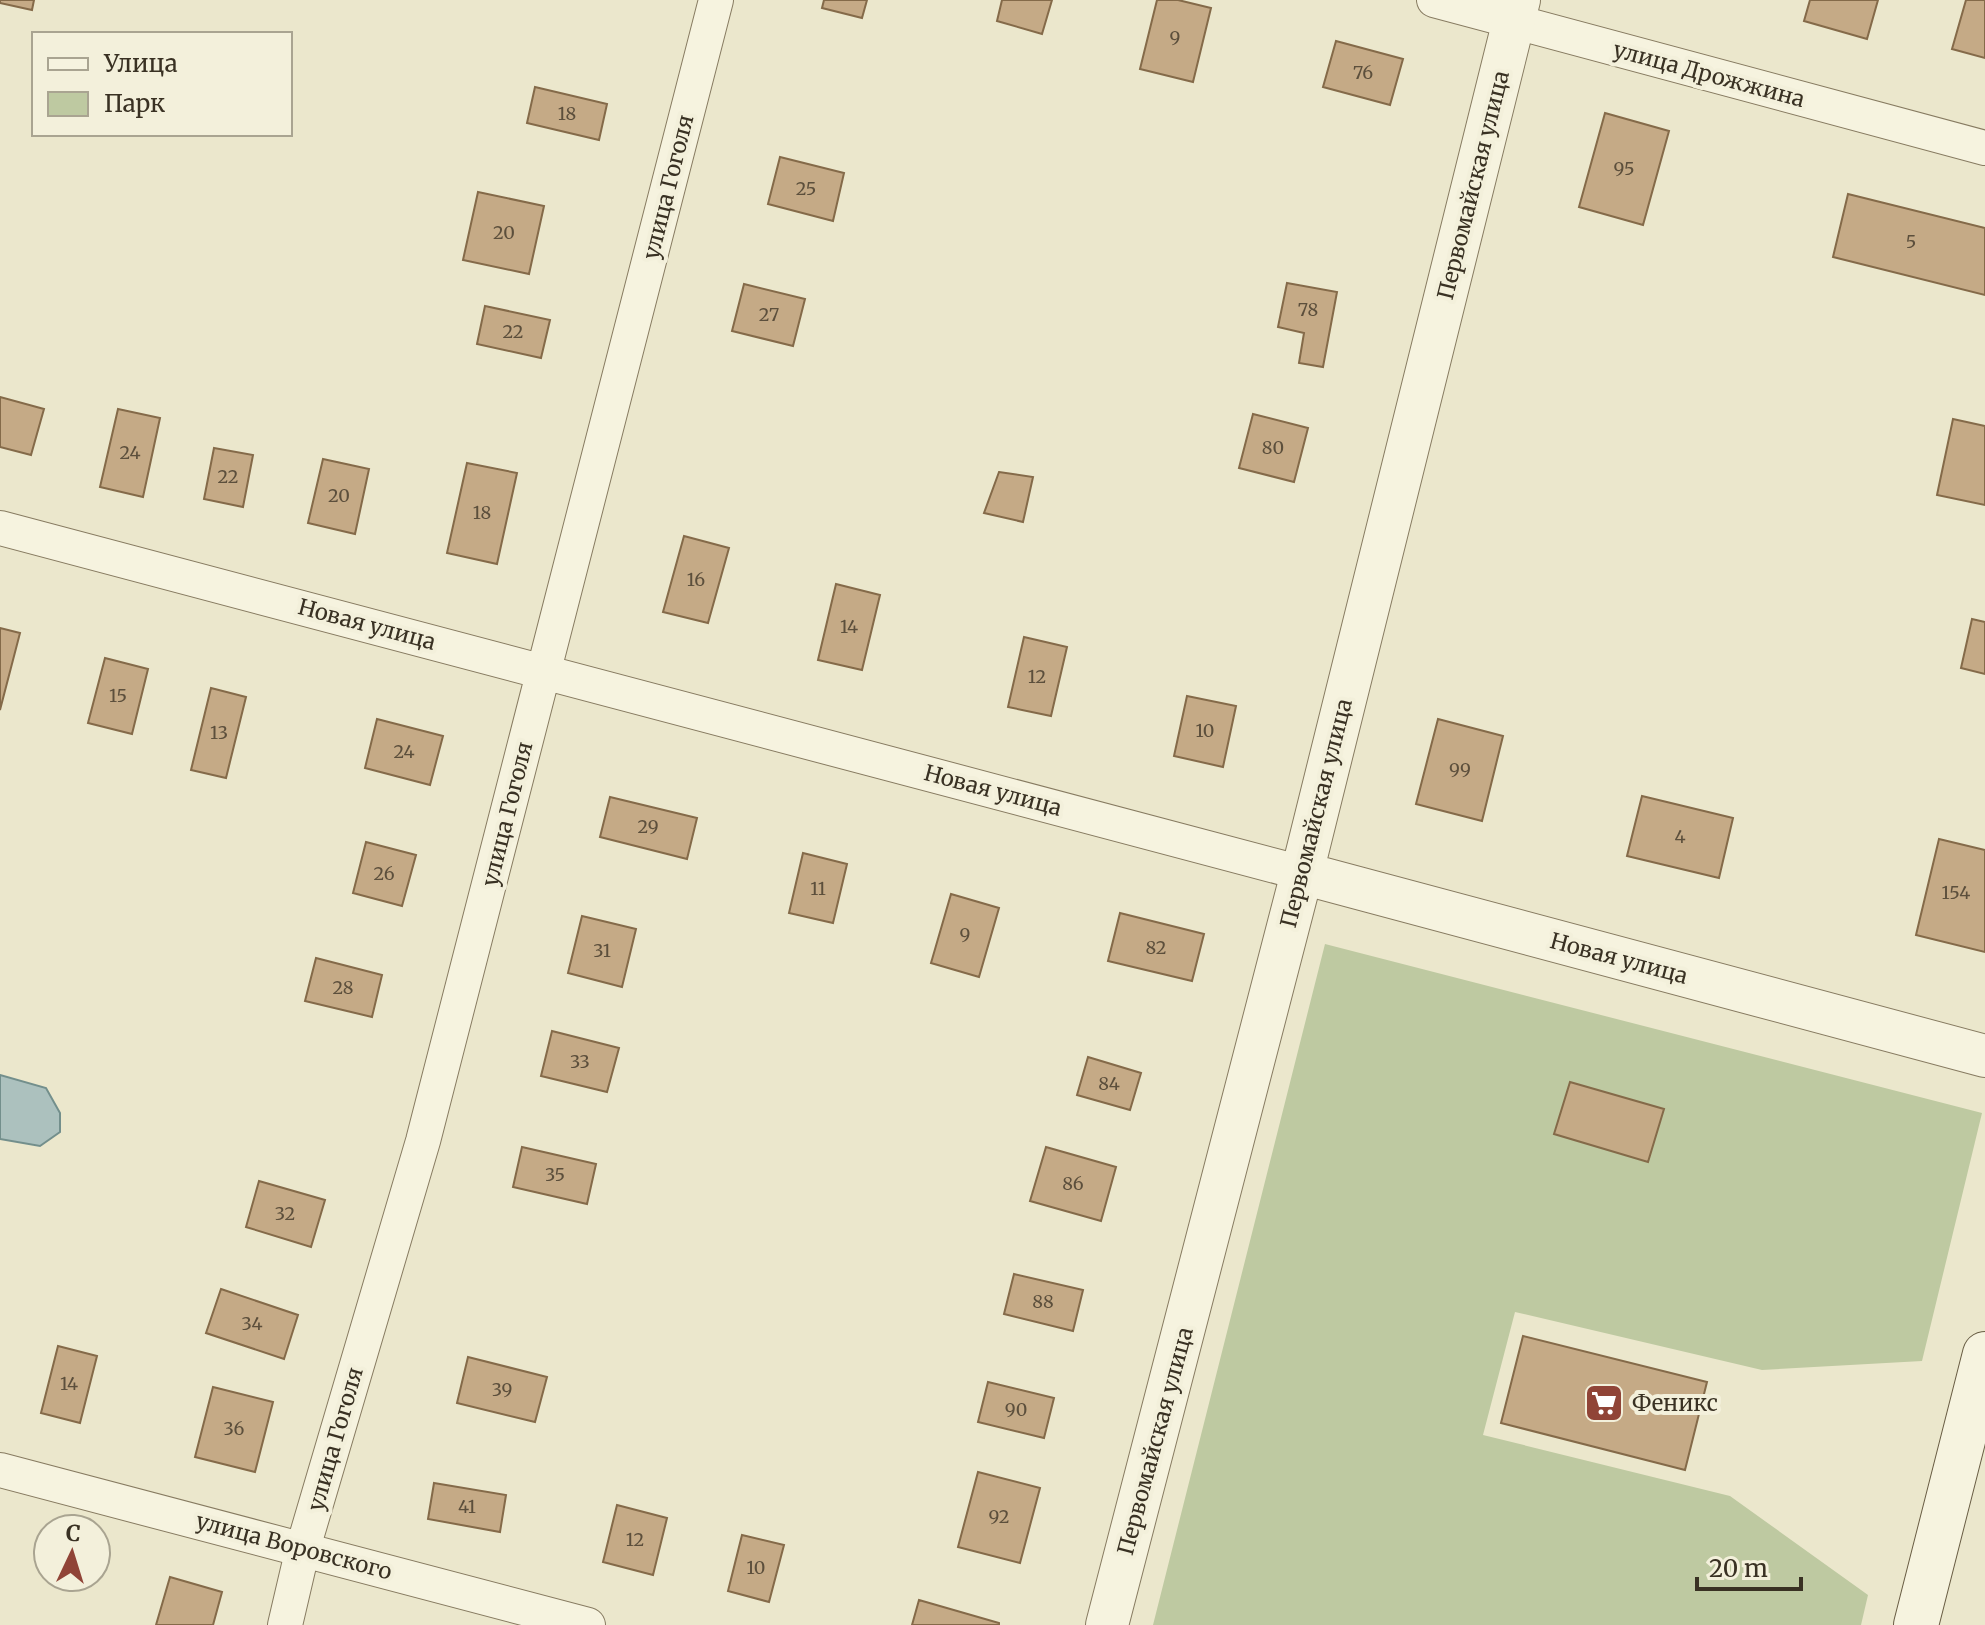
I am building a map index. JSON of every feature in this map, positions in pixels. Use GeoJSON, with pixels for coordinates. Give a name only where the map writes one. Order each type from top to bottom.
{"type":"FeatureCollection","features":[{"type":"Feature","properties":{"kind":"main road"},"geometry":{"type":"LineString","coordinates":[[1916,1625],[1985,1354]]}},
{"type":"Feature","properties":{"kind":"street","name":"улица Гоголя"},"geometry":{"type":"LineString","coordinates":[[285,1625],[303,1548],[423,1141],[716,0]]}},
{"type":"Feature","properties":{"kind":"street","name":"улица Дрожжина"},"geometry":{"type":"LineString","coordinates":[[1434,0],[1516,11],[1985,148]]}},
{"type":"Feature","properties":{"kind":"street","name":"Первомайская улица"},"geometry":{"type":"LineString","coordinates":[[1107,1625],[1302,873],[1516,11]]}},
{"type":"Feature","properties":{"kind":"street","name":"Новая улица"},"geometry":{"type":"LineString","coordinates":[[0,528],[544,670],[1985,1056]]}},
{"type":"Feature","properties":{"kind":"street","name":"улица Воровского"},"geometry":{"type":"LineString","coordinates":[[0,1470],[588,1625]]}},
{"type":"Feature","properties":{"kind":"green space"},"geometry":{"type":"Polygon","coordinates":[[[1325,944],[1982,1113],[1922,1361],[1762,1370],[1515,1312],[1483,1435],[1730,1496],[1868,1595],[1861,1625],[1153,1625],[1325,944]]]}},
{"type":"Feature","properties":{"kind":"shaded area"},"geometry":{"type":"Polygon","coordinates":[[[0,1075],[46,1088],[60,1113],[60,1132],[40,1146],[0,1139],[0,1075]]]}},
{"type":"Feature","properties":{"kind":"building"},"geometry":{"type":"Polygon","coordinates":[[[0,0],[34,0],[32,10],[0,3],[0,0]]]}},
{"type":"Feature","properties":{"kind":"building"},"geometry":{"type":"Polygon","coordinates":[[[824,0],[867,0],[862,18],[822,8],[824,0]]]}},
{"type":"Feature","properties":{"kind":"building"},"geometry":{"type":"Polygon","coordinates":[[[1002,0],[1052,0],[1042,34],[997,21],[1002,0]]]}},
{"type":"Feature","properties":{"kind":"building"},"geometry":{"type":"Polygon","coordinates":[[[1157,0],[1178,0],[1211,8],[1193,82],[1140,69],[1157,0]]]}},
{"type":"Feature","properties":{"kind":"building"},"geometry":{"type":"Polygon","coordinates":[[[1810,0],[1878,0],[1867,39],[1804,21],[1810,0]]]}},
{"type":"Feature","properties":{"kind":"building"},"geometry":{"type":"Polygon","coordinates":[[[1966,0],[1985,0],[1985,58],[1952,49],[1966,0]]]}},
{"type":"Feature","properties":{"kind":"building"},"geometry":{"type":"Polygon","coordinates":[[[1336,41],[1403,59],[1390,105],[1323,87],[1336,41]]]}},
{"type":"Feature","properties":{"kind":"building"},"geometry":{"type":"Polygon","coordinates":[[[535,87],[607,104],[599,140],[527,123],[535,87]]]}},
{"type":"Feature","properties":{"kind":"building"},"geometry":{"type":"Polygon","coordinates":[[[1605,113],[1669,131],[1643,225],[1579,207],[1605,113]]]}},
{"type":"Feature","properties":{"kind":"building"},"geometry":{"type":"Polygon","coordinates":[[[780,157],[844,173],[833,221],[768,204],[780,157]]]}},
{"type":"Feature","properties":{"kind":"building"},"geometry":{"type":"Polygon","coordinates":[[[478,192],[544,206],[529,274],[463,260],[478,192]]]}},
{"type":"Feature","properties":{"kind":"building"},"geometry":{"type":"Polygon","coordinates":[[[1848,194],[1985,228],[1985,295],[1833,257],[1848,194]]]}},
{"type":"Feature","properties":{"kind":"building"},"geometry":{"type":"Polygon","coordinates":[[[1287,283],[1337,292],[1323,367],[1299,363],[1304,333],[1278,327],[1287,283]]]}},
{"type":"Feature","properties":{"kind":"building"},"geometry":{"type":"Polygon","coordinates":[[[744,284],[805,299],[793,346],[732,331],[744,284]]]}},
{"type":"Feature","properties":{"kind":"building"},"geometry":{"type":"Polygon","coordinates":[[[485,306],[550,320],[541,358],[477,344],[485,306]]]}},
{"type":"Feature","properties":{"kind":"building"},"geometry":{"type":"Polygon","coordinates":[[[0,397],[44,409],[31,455],[0,447],[0,397]]]}},
{"type":"Feature","properties":{"kind":"building"},"geometry":{"type":"Polygon","coordinates":[[[118,409],[160,418],[143,497],[100,487],[118,409]]]}},
{"type":"Feature","properties":{"kind":"building"},"geometry":{"type":"Polygon","coordinates":[[[1253,414],[1308,428],[1294,482],[1239,468],[1253,414]]]}},
{"type":"Feature","properties":{"kind":"building"},"geometry":{"type":"Polygon","coordinates":[[[1953,419],[1985,426],[1985,505],[1937,495],[1953,419]]]}},
{"type":"Feature","properties":{"kind":"building"},"geometry":{"type":"Polygon","coordinates":[[[214,448],[253,455],[243,507],[204,499],[214,448]]]}},
{"type":"Feature","properties":{"kind":"building"},"geometry":{"type":"Polygon","coordinates":[[[323,459],[369,469],[355,534],[308,523],[323,459]]]}},
{"type":"Feature","properties":{"kind":"building"},"geometry":{"type":"Polygon","coordinates":[[[467,463],[517,473],[497,564],[447,553],[467,463]]]}},
{"type":"Feature","properties":{"kind":"building"},"geometry":{"type":"Polygon","coordinates":[[[999,472],[1033,477],[1023,522],[984,513],[999,472]]]}},
{"type":"Feature","properties":{"kind":"building"},"geometry":{"type":"Polygon","coordinates":[[[684,536],[729,548],[708,623],[663,612],[684,536]]]}},
{"type":"Feature","properties":{"kind":"building"},"geometry":{"type":"Polygon","coordinates":[[[836,584],[880,595],[862,670],[818,660],[836,584]]]}},
{"type":"Feature","properties":{"kind":"building"},"geometry":{"type":"Polygon","coordinates":[[[1972,619],[1985,622],[1985,674],[1961,668],[1972,619]]]}},
{"type":"Feature","properties":{"kind":"building"},"geometry":{"type":"Polygon","coordinates":[[[0,628],[20,633],[0,710],[0,628]]]}},
{"type":"Feature","properties":{"kind":"building"},"geometry":{"type":"Polygon","coordinates":[[[1024,637],[1067,647],[1051,716],[1008,707],[1024,637]]]}},
{"type":"Feature","properties":{"kind":"building"},"geometry":{"type":"Polygon","coordinates":[[[105,658],[148,669],[132,734],[88,723],[105,658]]]}},
{"type":"Feature","properties":{"kind":"building"},"geometry":{"type":"Polygon","coordinates":[[[211,688],[246,697],[226,778],[191,770],[211,688]]]}},
{"type":"Feature","properties":{"kind":"building"},"geometry":{"type":"Polygon","coordinates":[[[1187,696],[1236,706],[1223,767],[1174,756],[1187,696]]]}},
{"type":"Feature","properties":{"kind":"building"},"geometry":{"type":"Polygon","coordinates":[[[377,719],[443,736],[430,785],[365,768],[377,719]]]}},
{"type":"Feature","properties":{"kind":"building"},"geometry":{"type":"Polygon","coordinates":[[[1438,719],[1503,736],[1482,821],[1416,804],[1438,719]]]}},
{"type":"Feature","properties":{"kind":"building"},"geometry":{"type":"Polygon","coordinates":[[[1642,796],[1733,818],[1719,878],[1627,856],[1642,796]]]}},
{"type":"Feature","properties":{"kind":"building"},"geometry":{"type":"Polygon","coordinates":[[[610,797],[697,818],[687,859],[600,837],[610,797]]]}},
{"type":"Feature","properties":{"kind":"building"},"geometry":{"type":"Polygon","coordinates":[[[1939,839],[1985,850],[1985,952],[1916,935],[1939,839]]]}},
{"type":"Feature","properties":{"kind":"building"},"geometry":{"type":"Polygon","coordinates":[[[366,842],[416,855],[402,906],[353,893],[366,842]]]}},
{"type":"Feature","properties":{"kind":"building"},"geometry":{"type":"Polygon","coordinates":[[[803,853],[847,864],[833,923],[789,913],[803,853]]]}},
{"type":"Feature","properties":{"kind":"building"},"geometry":{"type":"Polygon","coordinates":[[[951,894],[999,908],[979,977],[931,963],[951,894]]]}},
{"type":"Feature","properties":{"kind":"building"},"geometry":{"type":"Polygon","coordinates":[[[1120,913],[1204,934],[1192,981],[1108,961],[1120,913]]]}},
{"type":"Feature","properties":{"kind":"building"},"geometry":{"type":"Polygon","coordinates":[[[582,916],[636,929],[622,987],[568,973],[582,916]]]}},
{"type":"Feature","properties":{"kind":"building"},"geometry":{"type":"Polygon","coordinates":[[[316,958],[382,975],[372,1017],[305,1001],[316,958]]]}},
{"type":"Feature","properties":{"kind":"building"},"geometry":{"type":"Polygon","coordinates":[[[552,1031],[619,1048],[607,1092],[541,1076],[552,1031]]]}},
{"type":"Feature","properties":{"kind":"building"},"geometry":{"type":"Polygon","coordinates":[[[1088,1057],[1141,1073],[1130,1110],[1077,1095],[1088,1057]]]}},
{"type":"Feature","properties":{"kind":"building"},"geometry":{"type":"Polygon","coordinates":[[[1570,1082],[1664,1109],[1648,1162],[1554,1134],[1570,1082]]]}},
{"type":"Feature","properties":{"kind":"building"},"geometry":{"type":"Polygon","coordinates":[[[522,1147],[596,1164],[587,1204],[513,1187],[522,1147]]]}},
{"type":"Feature","properties":{"kind":"building"},"geometry":{"type":"Polygon","coordinates":[[[1046,1147],[1116,1167],[1101,1221],[1030,1201],[1046,1147]]]}},
{"type":"Feature","properties":{"kind":"building"},"geometry":{"type":"Polygon","coordinates":[[[259,1181],[325,1200],[311,1247],[246,1227],[259,1181]]]}},
{"type":"Feature","properties":{"kind":"building"},"geometry":{"type":"Polygon","coordinates":[[[1014,1274],[1083,1290],[1073,1331],[1004,1314],[1014,1274]]]}},
{"type":"Feature","properties":{"kind":"building"},"geometry":{"type":"Polygon","coordinates":[[[221,1289],[298,1315],[284,1359],[206,1333],[221,1289]]]}},
{"type":"Feature","properties":{"kind":"building","name":"Феникс"},"geometry":{"type":"Polygon","coordinates":[[[1523,1336],[1707,1382],[1685,1470],[1501,1423],[1523,1336]]]}},
{"type":"Feature","properties":{"kind":"building"},"geometry":{"type":"Polygon","coordinates":[[[58,1346],[97,1356],[80,1423],[41,1413],[58,1346]]]}},
{"type":"Feature","properties":{"kind":"building"},"geometry":{"type":"Polygon","coordinates":[[[468,1357],[547,1377],[535,1422],[457,1403],[468,1357]]]}},
{"type":"Feature","properties":{"kind":"building"},"geometry":{"type":"Polygon","coordinates":[[[988,1382],[1054,1398],[1044,1438],[978,1422],[988,1382]]]}},
{"type":"Feature","properties":{"kind":"building"},"geometry":{"type":"Polygon","coordinates":[[[213,1387],[273,1402],[255,1472],[195,1457],[213,1387]]]}},
{"type":"Feature","properties":{"kind":"building"},"geometry":{"type":"Polygon","coordinates":[[[978,1472],[1040,1488],[1020,1563],[958,1547],[978,1472]]]}},
{"type":"Feature","properties":{"kind":"building"},"geometry":{"type":"Polygon","coordinates":[[[434,1483],[506,1495],[500,1532],[428,1519],[434,1483]]]}},
{"type":"Feature","properties":{"kind":"building"},"geometry":{"type":"Polygon","coordinates":[[[617,1505],[667,1518],[653,1575],[603,1562],[617,1505]]]}},
{"type":"Feature","properties":{"kind":"building"},"geometry":{"type":"Polygon","coordinates":[[[742,1535],[784,1545],[769,1602],[728,1591],[742,1535]]]}},
{"type":"Feature","properties":{"kind":"building"},"geometry":{"type":"Polygon","coordinates":[[[170,1577],[222,1592],[213,1625],[156,1625],[170,1577]]]}},
{"type":"Feature","properties":{"kind":"building"},"geometry":{"type":"Polygon","coordinates":[[[919,1600],[999,1623],[999,1625],[912,1625],[919,1600]]]}},
{"type":"Feature","properties":{"kind":"place","name":"Феникс"},"geometry":{"type":"Point","coordinates":[1604,1403]}}]}
